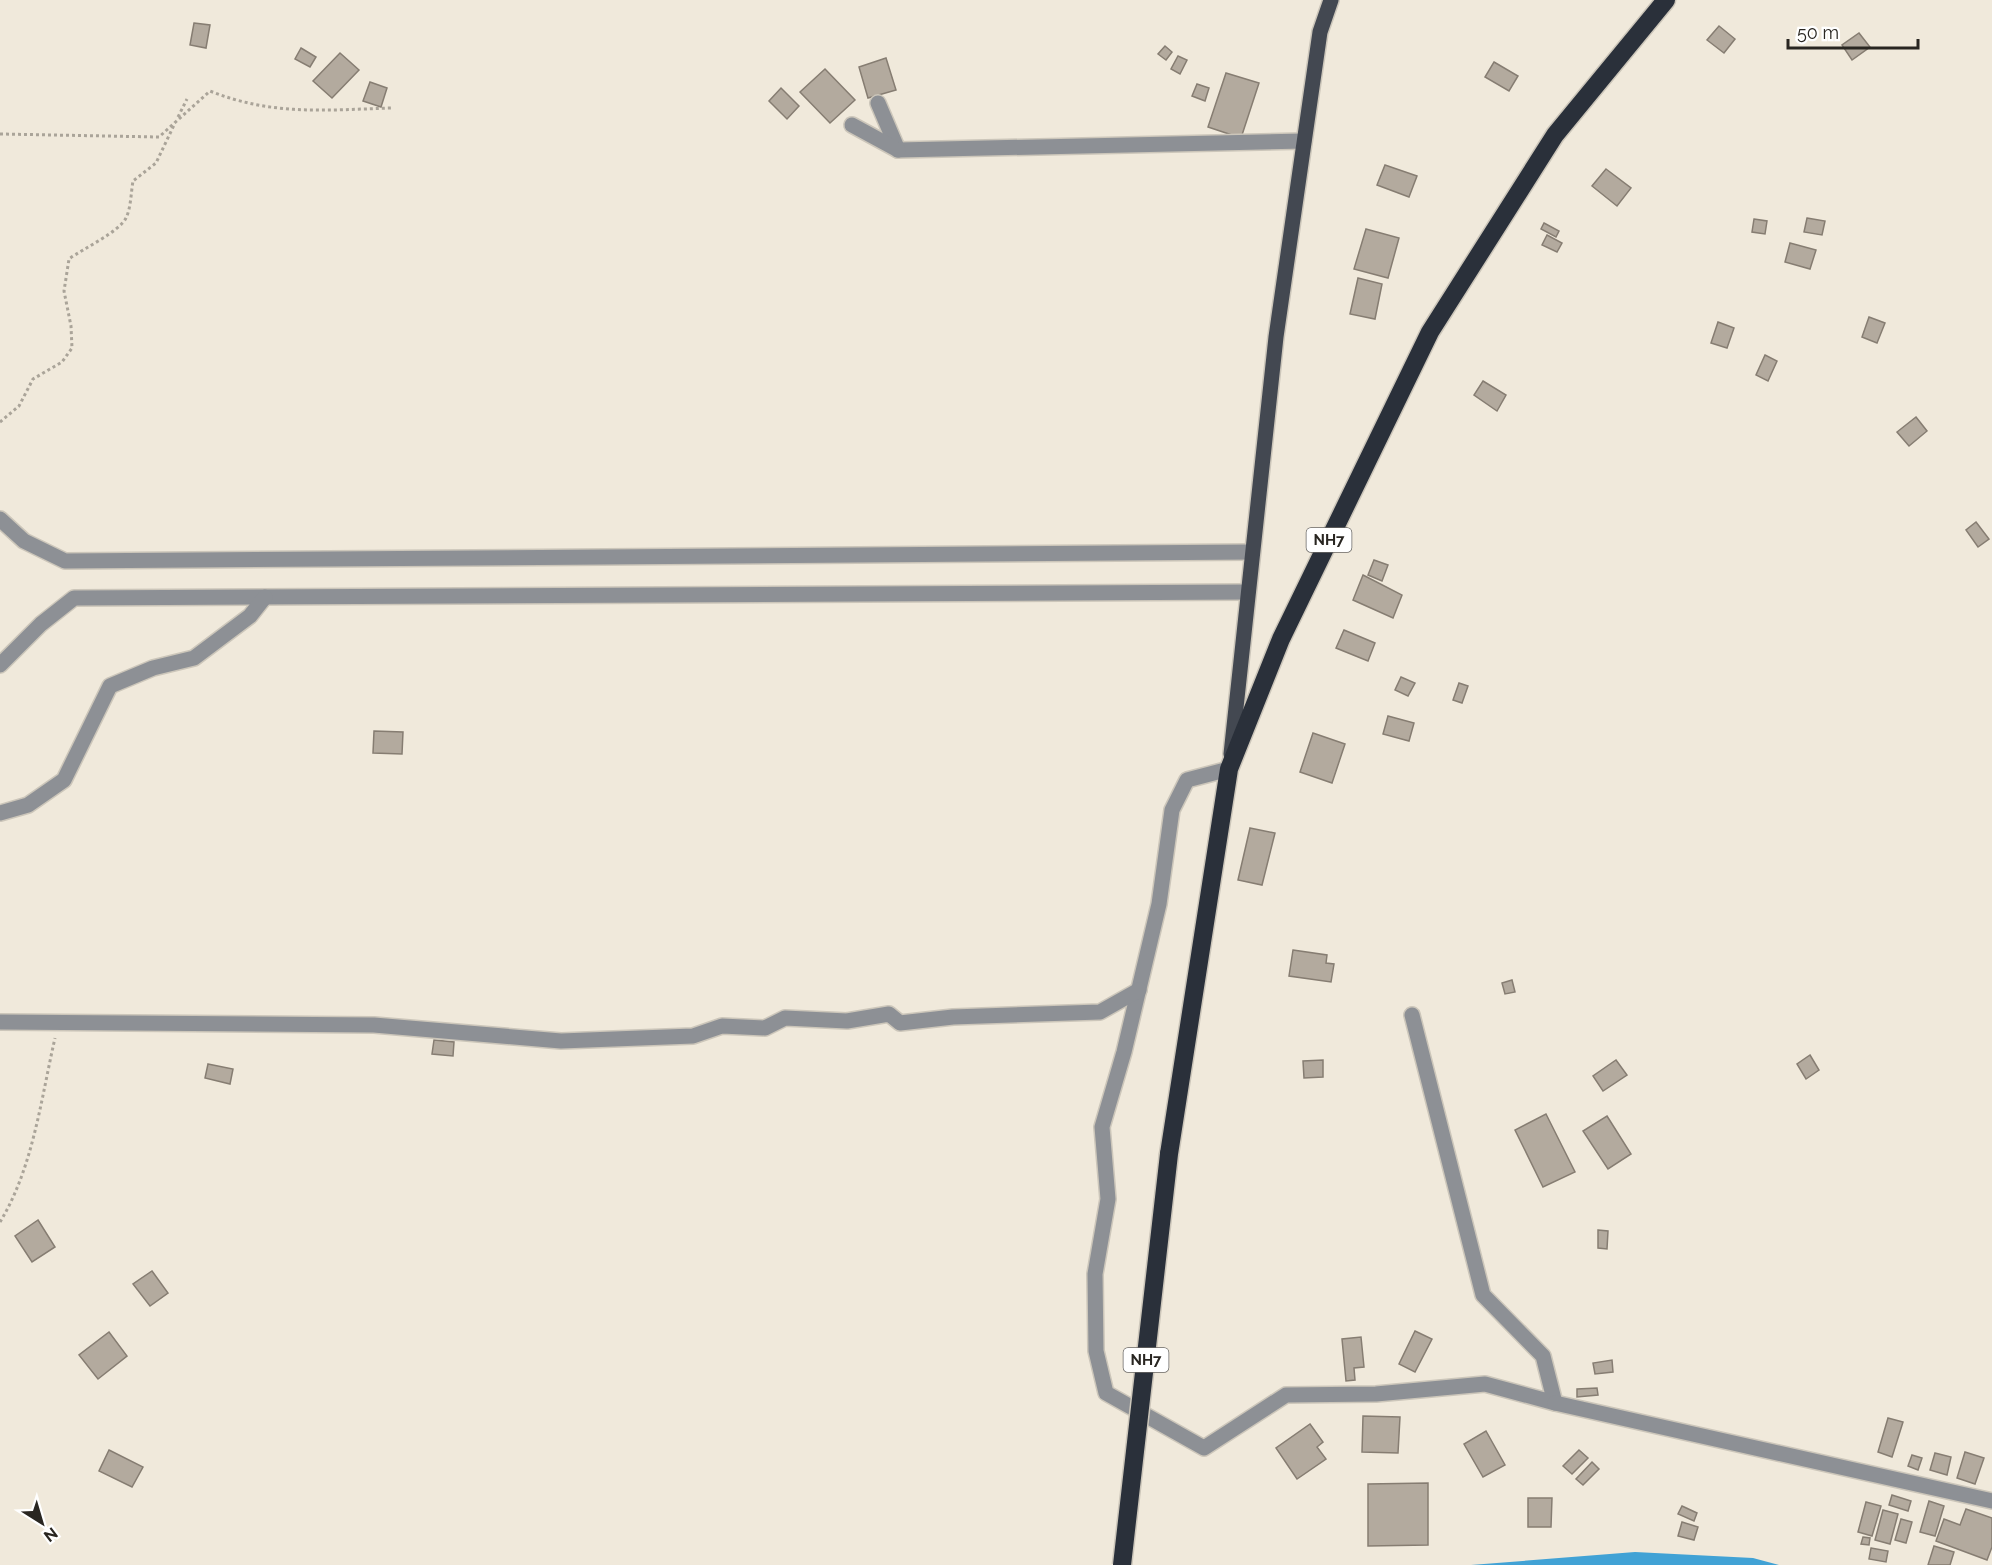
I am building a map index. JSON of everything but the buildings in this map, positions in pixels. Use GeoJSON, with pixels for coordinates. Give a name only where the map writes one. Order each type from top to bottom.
{"type":"FeatureCollection","features":[{"type":"Feature","properties":{"kind":"highway","name":"NH7"},"geometry":{"type":"LineString","coordinates":[[1122,1565],[1169,1154],[1229,769],[1281,639],[1430,332],[1555,135],[1666,0]]}},
{"type":"Feature","properties":{"kind":"main road"},"geometry":{"type":"LineString","coordinates":[[1229,769],[1276,337],[1320,32],[1331,0]]}},
{"type":"Feature","properties":{"kind":"street"},"geometry":{"type":"LineString","coordinates":[[878,103],[898,150]]}},
{"type":"Feature","properties":{"kind":"street"},"geometry":{"type":"LineString","coordinates":[[852,125],[898,150],[1304,141]]}},
{"type":"Feature","properties":{"kind":"street"},"geometry":{"type":"LineString","coordinates":[[0,519],[24,541],[65,561],[1252,552]]}},
{"type":"Feature","properties":{"kind":"street"},"geometry":{"type":"LineString","coordinates":[[0,665],[40,624],[74,598],[1248,592]]}},
{"type":"Feature","properties":{"kind":"street"},"geometry":{"type":"LineString","coordinates":[[0,813],[28,805],[64,780],[110,686],[153,668],[194,658],[250,616],[265,597]]}},
{"type":"Feature","properties":{"kind":"street"},"geometry":{"type":"LineString","coordinates":[[1229,769],[1187,780],[1172,810],[1159,904],[1139,990],[1102,1127],[1108,1199],[1095,1274],[1096,1351],[1106,1393],[1204,1448],[1286,1395],[1376,1394],[1485,1384],[1555,1403],[1992,1501]]}},
{"type":"Feature","properties":{"kind":"street"},"geometry":{"type":"LineString","coordinates":[[0,1022],[374,1024],[561,1041],[693,1036],[722,1026],[765,1028],[785,1018],[847,1021],[890,1014],[900,1023],[962,1016],[1100,1012],[1139,990]]}},
{"type":"Feature","properties":{"kind":"street"},"geometry":{"type":"LineString","coordinates":[[1412,1015],[1483,1295],[1543,1356],[1555,1403]]}},
{"type":"Feature","properties":{"kind":"path"},"geometry":{"type":"LineString","coordinates":[[0,134],[159,137],[210,91],[240,103],[283,110],[391,108]]}},
{"type":"Feature","properties":{"kind":"path"},"geometry":{"type":"LineString","coordinates":[[0,422],[19,406],[33,379],[62,362],[72,348],[71,326],[64,291],[69,259],[98,238],[116,231],[126,217],[133,181],[156,163],[187,99]]}},
{"type":"Feature","properties":{"kind":"path"},"geometry":{"type":"LineString","coordinates":[[0,1222],[13,1198],[31,1143],[58,1021]]}},
{"type":"Feature","properties":{"kind":"water"},"geometry":{"type":"Polygon","coordinates":[[[1635,1552],[1753,1558],[1779,1565],[1471,1565],[1635,1552]]]}}]}
